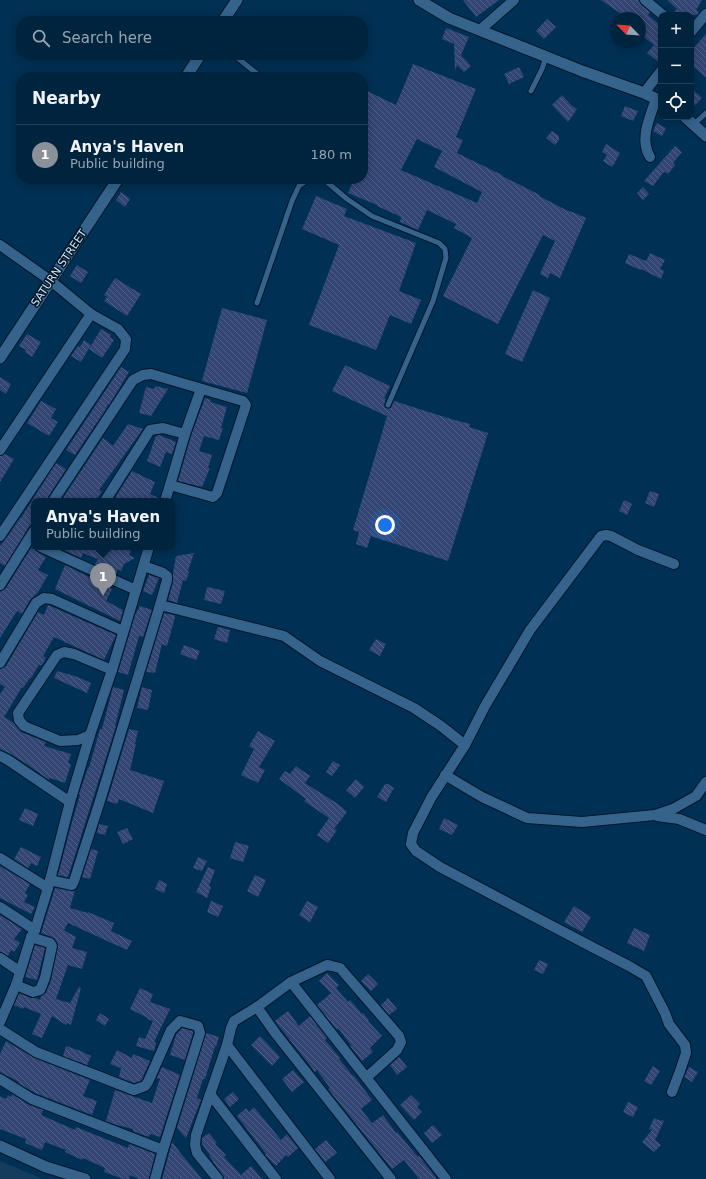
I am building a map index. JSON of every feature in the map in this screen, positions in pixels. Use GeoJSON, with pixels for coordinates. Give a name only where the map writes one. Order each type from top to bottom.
{"type":"FeatureCollection","features":[{"type":"Feature","properties":{"kind":"street"},"geometry":{"type":"LineString","coordinates":[[226,16],[237,0]]}},
{"type":"Feature","properties":{"kind":"street"},"geometry":{"type":"LineString","coordinates":[[419,0],[449,18],[582,71],[644,93],[658,100],[645,138],[646,150],[650,157]]}},
{"type":"Feature","properties":{"kind":"street"},"geometry":{"type":"LineString","coordinates":[[480,30],[514,0]]}},
{"type":"Feature","properties":{"kind":"street"},"geometry":{"type":"LineString","coordinates":[[645,0],[659,12]]}},
{"type":"Feature","properties":{"kind":"street"},"geometry":{"type":"LineString","coordinates":[[694,28],[706,14]]}},
{"type":"Feature","properties":{"kind":"street"},"geometry":{"type":"LineString","coordinates":[[189,72],[197,60]]}},
{"type":"Feature","properties":{"kind":"street"},"geometry":{"type":"LineString","coordinates":[[644,93],[658,75]]}},
{"type":"Feature","properties":{"kind":"street"},"geometry":{"type":"LineString","coordinates":[[689,121],[706,136]]}},
{"type":"Feature","properties":{"kind":"street","name":"SATURN STREET"},"geometry":{"type":"LineString","coordinates":[[0,358],[115,184]]}},
{"type":"Feature","properties":{"kind":"street"},"geometry":{"type":"LineString","coordinates":[[0,245],[51,281],[91,314],[118,329],[126,339],[125,349],[0,536]]}},
{"type":"Feature","properties":{"kind":"street"},"geometry":{"type":"LineString","coordinates":[[0,450],[91,314]]}},
{"type":"Feature","properties":{"kind":"street"},"geometry":{"type":"LineString","coordinates":[[55,498],[133,380],[144,375],[151,374],[238,399],[243,401],[246,405],[217,493],[213,497],[170,485]]}},
{"type":"Feature","properties":{"kind":"street"},"geometry":{"type":"LineString","coordinates":[[166,498],[185,434],[201,389]]}},
{"type":"Feature","properties":{"kind":"street"},"geometry":{"type":"LineString","coordinates":[[107,498],[150,430],[163,428],[185,434]]}},
{"type":"Feature","properties":{"kind":"street"},"geometry":{"type":"LineString","coordinates":[[672,1092],[686,1053],[685,1045],[669,1024],[646,976],[440,867],[416,851],[411,844],[413,833],[431,798],[465,745],[484,706],[530,630],[601,536],[611,536],[638,550],[674,564]]}},
{"type":"Feature","properties":{"kind":"street"},"geometry":{"type":"LineString","coordinates":[[0,584],[31,542]]}},
{"type":"Feature","properties":{"kind":"street"},"geometry":{"type":"LineString","coordinates":[[48,550],[136,590]]}},
{"type":"Feature","properties":{"kind":"street"},"geometry":{"type":"LineString","coordinates":[[1,1015],[16,985],[49,884],[70,802],[144,566],[147,550]]}},
{"type":"Feature","properties":{"kind":"street"},"geometry":{"type":"LineString","coordinates":[[0,858],[49,884],[72,885],[74,881],[167,580],[167,576],[163,573],[144,566]]}},
{"type":"Feature","properties":{"kind":"street"},"geometry":{"type":"LineString","coordinates":[[0,663],[36,603],[44,598],[52,599],[123,631]]}},
{"type":"Feature","properties":{"kind":"street"},"geometry":{"type":"LineString","coordinates":[[160,605],[284,636],[320,661],[414,708],[441,726],[465,745]]}},
{"type":"Feature","properties":{"kind":"street"},"geometry":{"type":"LineString","coordinates":[[90,735],[78,740],[60,741],[24,726],[19,720],[18,713],[57,655],[64,652],[74,654],[112,670]]}},
{"type":"Feature","properties":{"kind":"street"},"geometry":{"type":"LineString","coordinates":[[0,756],[70,802]]}},
{"type":"Feature","properties":{"kind":"street"},"geometry":{"type":"LineString","coordinates":[[445,775],[482,797],[527,818],[582,822],[655,815],[673,809],[696,796],[706,782]]}},
{"type":"Feature","properties":{"kind":"street"},"geometry":{"type":"LineString","coordinates":[[655,815],[679,819],[706,830]]}},
{"type":"Feature","properties":{"kind":"street"},"geometry":{"type":"LineString","coordinates":[[0,907],[33,934],[52,946],[40,990],[33,992],[16,985]]}},
{"type":"Feature","properties":{"kind":"street"},"geometry":{"type":"LineString","coordinates":[[0,958],[20,971]]}},
{"type":"Feature","properties":{"kind":"street"},"geometry":{"type":"LineString","coordinates":[[218,1179],[197,1153],[195,1144],[196,1135],[234,1021],[257,1007],[291,982],[327,965],[340,968],[399,1036],[400,1042],[397,1050],[367,1077]]}},
{"type":"Feature","properties":{"kind":"street"},"geometry":{"type":"LineString","coordinates":[[291,982],[446,1179]]}},
{"type":"Feature","properties":{"kind":"street"},"geometry":{"type":"LineString","coordinates":[[257,1007],[276,1034],[391,1179]]}},
{"type":"Feature","properties":{"kind":"street"},"geometry":{"type":"LineString","coordinates":[[0,1029],[36,1052],[134,1090],[145,1086],[148,1082],[171,1030],[180,1021],[198,1026],[200,1033],[155,1179]]}},
{"type":"Feature","properties":{"kind":"street"},"geometry":{"type":"LineString","coordinates":[[227,1045],[330,1179]]}},
{"type":"Feature","properties":{"kind":"street"},"geometry":{"type":"LineString","coordinates":[[0,1079],[32,1099],[163,1150]]}},
{"type":"Feature","properties":{"kind":"street"},"geometry":{"type":"LineString","coordinates":[[210,1094],[276,1179]]}},
{"type":"Feature","properties":{"kind":"street"},"geometry":{"type":"LineString","coordinates":[[0,1146],[46,1167],[85,1179]]}},
{"type":"Feature","properties":{"kind":"lane"},"geometry":{"type":"LineString","coordinates":[[531,92],[546,57]]}},
{"type":"Feature","properties":{"kind":"lane"},"geometry":{"type":"LineString","coordinates":[[240,60],[255,72]]}},
{"type":"Feature","properties":{"kind":"lane"},"geometry":{"type":"LineString","coordinates":[[689,121],[706,113]]}},
{"type":"Feature","properties":{"kind":"lane"},"geometry":{"type":"LineString","coordinates":[[257,303],[292,201],[299,186],[302,184]]}},
{"type":"Feature","properties":{"kind":"lane"},"geometry":{"type":"LineString","coordinates":[[332,184],[347,199],[372,216],[439,243],[444,249],[446,258],[432,301],[388,406]]}},
{"type":"Feature","properties":{"kind":"shaded area"},"geometry":{"type":"Polygon","coordinates":[[[0,1161],[43,1179],[0,1179],[0,1161]]]}},
{"type":"Feature","properties":{"kind":"building"},"geometry":{"type":"Polygon","coordinates":[[[463,0],[499,0],[476,17],[463,0]]]}},
{"type":"Feature","properties":{"kind":"building"},"geometry":{"type":"Polygon","coordinates":[[[601,0],[639,0],[641,5],[650,12],[648,15],[658,23],[657,61],[647,53],[654,45],[646,39],[646,12],[618,12],[601,0]]]}},
{"type":"Feature","properties":{"kind":"building"},"geometry":{"type":"Polygon","coordinates":[[[667,0],[702,0],[696,10],[699,12],[697,15],[694,15],[694,12],[674,12],[677,9],[667,0]]]}},
{"type":"Feature","properties":{"kind":"building"},"geometry":{"type":"Polygon","coordinates":[[[547,19],[556,27],[544,39],[536,31],[547,19]]]}},
{"type":"Feature","properties":{"kind":"building"},"geometry":{"type":"Polygon","coordinates":[[[446,28],[469,37],[461,55],[471,66],[464,72],[457,65],[455,71],[454,44],[442,39],[446,28]]]}},
{"type":"Feature","properties":{"kind":"building"},"geometry":{"type":"Polygon","coordinates":[[[706,34],[706,78],[694,67],[694,48],[706,34]]]}},
{"type":"Feature","properties":{"kind":"building"},"geometry":{"type":"Polygon","coordinates":[[[413,64],[476,89],[456,137],[463,140],[457,153],[502,175],[570,212],[586,218],[560,278],[550,273],[548,278],[540,274],[555,241],[543,235],[498,324],[443,296],[472,238],[454,228],[456,224],[427,210],[418,230],[400,222],[401,217],[348,193],[352,184],[368,184],[368,91],[396,105],[413,64]],[[417,139],[401,170],[477,203],[482,192],[434,167],[442,151],[417,139]]]}},
{"type":"Feature","properties":{"kind":"building"},"geometry":{"type":"Polygon","coordinates":[[[519,67],[524,77],[509,84],[504,74],[519,67]]]}},
{"type":"Feature","properties":{"kind":"building"},"geometry":{"type":"Polygon","coordinates":[[[694,91],[702,98],[694,106],[694,91]]]}},
{"type":"Feature","properties":{"kind":"building"},"geometry":{"type":"Polygon","coordinates":[[[562,95],[572,106],[577,109],[568,122],[552,105],[562,95]]]}},
{"type":"Feature","properties":{"kind":"building"},"geometry":{"type":"Polygon","coordinates":[[[625,106],[638,111],[633,121],[621,116],[625,106]]]}},
{"type":"Feature","properties":{"kind":"building"},"geometry":{"type":"Polygon","coordinates":[[[657,123],[666,128],[662,136],[653,131],[657,123]]]}},
{"type":"Feature","properties":{"kind":"building"},"geometry":{"type":"Polygon","coordinates":[[[552,131],[559,136],[559,140],[555,145],[546,138],[552,131]]]}},
{"type":"Feature","properties":{"kind":"building"},"geometry":{"type":"Polygon","coordinates":[[[606,144],[620,153],[612,167],[603,161],[607,155],[602,152],[606,144]]]}},
{"type":"Feature","properties":{"kind":"building"},"geometry":{"type":"Polygon","coordinates":[[[675,146],[682,152],[673,163],[675,165],[668,174],[665,172],[663,173],[653,186],[644,181],[675,146]]]}},
{"type":"Feature","properties":{"kind":"building"},"geometry":{"type":"Polygon","coordinates":[[[643,187],[649,194],[643,200],[637,193],[643,187]]]}},
{"type":"Feature","properties":{"kind":"building"},"geometry":{"type":"Polygon","coordinates":[[[121,192],[130,199],[125,207],[116,200],[121,192]]]}},
{"type":"Feature","properties":{"kind":"building"},"geometry":{"type":"Polygon","coordinates":[[[316,196],[347,209],[344,216],[416,243],[399,291],[421,300],[411,324],[390,315],[376,350],[309,325],[339,245],[302,229],[316,196]]]}},
{"type":"Feature","properties":{"kind":"building"},"geometry":{"type":"Polygon","coordinates":[[[650,253],[665,260],[660,269],[664,271],[661,279],[625,263],[629,254],[646,261],[650,253]]]}},
{"type":"Feature","properties":{"kind":"building"},"geometry":{"type":"Polygon","coordinates":[[[77,265],[88,272],[81,283],[70,276],[77,265]]]}},
{"type":"Feature","properties":{"kind":"building"},"geometry":{"type":"Polygon","coordinates":[[[115,278],[141,294],[127,316],[104,301],[107,297],[104,295],[115,278]]]}},
{"type":"Feature","properties":{"kind":"building"},"geometry":{"type":"Polygon","coordinates":[[[533,290],[550,298],[522,362],[505,354],[533,290]]]}},
{"type":"Feature","properties":{"kind":"building"},"geometry":{"type":"Polygon","coordinates":[[[222,308],[267,320],[247,393],[202,381],[222,308]]]}},
{"type":"Feature","properties":{"kind":"building"},"geometry":{"type":"Polygon","coordinates":[[[101,329],[111,335],[110,337],[114,340],[102,358],[89,349],[101,329]]]}},
{"type":"Feature","properties":{"kind":"building"},"geometry":{"type":"Polygon","coordinates":[[[27,334],[41,342],[32,357],[25,352],[26,350],[19,346],[27,334]]]}},
{"type":"Feature","properties":{"kind":"building"},"geometry":{"type":"Polygon","coordinates":[[[84,340],[91,345],[81,362],[71,356],[78,346],[80,347],[84,340]]]}},
{"type":"Feature","properties":{"kind":"building"},"geometry":{"type":"Polygon","coordinates":[[[345,365],[390,386],[384,398],[386,398],[384,405],[386,408],[391,408],[394,401],[470,424],[469,427],[488,433],[448,561],[371,536],[367,548],[356,544],[359,532],[353,530],[387,416],[332,391],[345,365]]]}},
{"type":"Feature","properties":{"kind":"building"},"geometry":{"type":"Polygon","coordinates":[[[121,367],[129,372],[109,405],[108,404],[75,455],[66,450],[121,367]]]}},
{"type":"Feature","properties":{"kind":"building"},"geometry":{"type":"Polygon","coordinates":[[[0,377],[11,384],[6,394],[0,390],[0,377]]]}},
{"type":"Feature","properties":{"kind":"building"},"geometry":{"type":"Polygon","coordinates":[[[155,386],[168,389],[151,416],[139,413],[146,387],[154,389],[155,386]]]}},
{"type":"Feature","properties":{"kind":"building"},"geometry":{"type":"Polygon","coordinates":[[[205,398],[211,400],[210,402],[227,407],[219,440],[204,436],[199,451],[212,455],[208,468],[210,468],[202,487],[178,481],[191,436],[205,398]]]}},
{"type":"Feature","properties":{"kind":"building"},"geometry":{"type":"Polygon","coordinates":[[[41,401],[56,409],[51,418],[58,422],[49,436],[27,423],[41,401]]]}},
{"type":"Feature","properties":{"kind":"building"},"geometry":{"type":"Polygon","coordinates":[[[128,424],[143,429],[99,490],[102,492],[97,498],[63,498],[103,438],[113,446],[128,424]]]}},
{"type":"Feature","properties":{"kind":"building"},"geometry":{"type":"Polygon","coordinates":[[[159,435],[176,442],[172,454],[166,452],[160,467],[147,461],[156,436],[159,435]]]}},
{"type":"Feature","properties":{"kind":"building"},"geometry":{"type":"Polygon","coordinates":[[[5,454],[14,459],[0,482],[0,456],[5,454]]]}},
{"type":"Feature","properties":{"kind":"building"},"geometry":{"type":"Polygon","coordinates":[[[56,463],[66,469],[48,498],[34,498],[56,463]]]}},
{"type":"Feature","properties":{"kind":"building"},"geometry":{"type":"Polygon","coordinates":[[[132,471],[155,482],[150,494],[159,498],[115,498],[132,471]]]}},
{"type":"Feature","properties":{"kind":"building"},"geometry":{"type":"Polygon","coordinates":[[[650,491],[659,494],[654,507],[645,503],[650,491]]]}},
{"type":"Feature","properties":{"kind":"building"},"geometry":{"type":"Polygon","coordinates":[[[624,500],[632,504],[627,515],[619,511],[624,500]]]}},
{"type":"Feature","properties":{"kind":"building"},"geometry":{"type":"Polygon","coordinates":[[[31,502],[31,524],[5,566],[0,563],[0,546],[31,502]]]}},
{"type":"Feature","properties":{"kind":"building"},"geometry":{"type":"Polygon","coordinates":[[[31,548],[31,550],[34,550],[46,557],[38,570],[48,575],[22,614],[17,611],[0,638],[0,592],[6,588],[31,548]]]}},
{"type":"Feature","properties":{"kind":"building"},"geometry":{"type":"Polygon","coordinates":[[[64,550],[129,550],[131,551],[129,555],[135,558],[124,564],[121,571],[118,569],[116,574],[95,564],[98,559],[83,553],[81,558],[64,550]]]}},
{"type":"Feature","properties":{"kind":"building"},"geometry":{"type":"Polygon","coordinates":[[[194,553],[186,581],[183,580],[177,603],[168,600],[173,582],[176,556],[194,553]]]}},
{"type":"Feature","properties":{"kind":"building"},"geometry":{"type":"Polygon","coordinates":[[[65,565],[110,586],[112,589],[106,601],[123,610],[120,621],[55,589],[65,565]]]}},
{"type":"Feature","properties":{"kind":"building"},"geometry":{"type":"Polygon","coordinates":[[[149,575],[159,578],[152,595],[143,591],[149,575]]]}},
{"type":"Feature","properties":{"kind":"building"},"geometry":{"type":"Polygon","coordinates":[[[207,587],[225,591],[221,604],[204,600],[207,587]]]}},
{"type":"Feature","properties":{"kind":"building"},"geometry":{"type":"Polygon","coordinates":[[[48,605],[116,635],[104,660],[54,637],[43,656],[46,658],[42,665],[39,665],[31,678],[23,688],[22,687],[4,717],[14,723],[21,732],[46,742],[44,746],[71,754],[68,763],[71,764],[65,783],[50,778],[49,780],[11,754],[0,749],[0,694],[5,687],[0,684],[0,669],[6,666],[38,612],[44,615],[48,605]]]}},
{"type":"Feature","properties":{"kind":"building"},"geometry":{"type":"Polygon","coordinates":[[[140,606],[152,610],[143,637],[139,636],[128,675],[118,672],[135,615],[140,606]]]}},
{"type":"Feature","properties":{"kind":"building"},"geometry":{"type":"Polygon","coordinates":[[[164,613],[174,615],[175,617],[167,646],[162,644],[155,673],[146,672],[164,613]]]}},
{"type":"Feature","properties":{"kind":"building"},"geometry":{"type":"Polygon","coordinates":[[[218,627],[230,630],[227,643],[214,639],[218,627]]]}},
{"type":"Feature","properties":{"kind":"building"},"geometry":{"type":"Polygon","coordinates":[[[376,639],[386,644],[380,656],[369,650],[376,639]]]}},
{"type":"Feature","properties":{"kind":"building"},"geometry":{"type":"Polygon","coordinates":[[[184,645],[200,651],[196,660],[180,654],[184,645]]]}},
{"type":"Feature","properties":{"kind":"building"},"geometry":{"type":"Polygon","coordinates":[[[57,671],[75,676],[91,683],[87,693],[54,678],[57,671]]]}},
{"type":"Feature","properties":{"kind":"building"},"geometry":{"type":"Polygon","coordinates":[[[113,687],[124,690],[116,726],[68,877],[58,875],[80,795],[79,794],[89,768],[100,729],[102,729],[113,687]]]}},
{"type":"Feature","properties":{"kind":"building"},"geometry":{"type":"Polygon","coordinates":[[[142,687],[152,690],[148,710],[137,708],[142,687]]]}},
{"type":"Feature","properties":{"kind":"building"},"geometry":{"type":"Polygon","coordinates":[[[129,729],[138,731],[130,770],[164,781],[153,813],[119,799],[117,804],[107,801],[129,729]]]}},
{"type":"Feature","properties":{"kind":"building"},"geometry":{"type":"Polygon","coordinates":[[[258,731],[275,741],[259,767],[265,770],[258,783],[241,775],[254,749],[249,746],[258,731]]]}},
{"type":"Feature","properties":{"kind":"building"},"geometry":{"type":"Polygon","coordinates":[[[333,761],[340,765],[332,776],[326,772],[333,761]]]}},
{"type":"Feature","properties":{"kind":"building"},"geometry":{"type":"Polygon","coordinates":[[[296,766],[310,776],[305,783],[338,804],[347,812],[334,829],[337,830],[328,843],[317,835],[329,818],[304,801],[306,799],[279,779],[285,771],[290,774],[296,766]]]}},
{"type":"Feature","properties":{"kind":"building"},"geometry":{"type":"Polygon","coordinates":[[[356,779],[364,787],[355,798],[346,790],[356,779]]]}},
{"type":"Feature","properties":{"kind":"building"},"geometry":{"type":"Polygon","coordinates":[[[385,784],[388,784],[394,788],[386,802],[377,797],[385,784]]]}},
{"type":"Feature","properties":{"kind":"building"},"geometry":{"type":"Polygon","coordinates":[[[25,808],[38,814],[33,826],[19,820],[25,808]]]}},
{"type":"Feature","properties":{"kind":"building"},"geometry":{"type":"Polygon","coordinates":[[[444,818],[458,825],[452,835],[439,829],[444,818]]]}},
{"type":"Feature","properties":{"kind":"building"},"geometry":{"type":"Polygon","coordinates":[[[99,824],[108,826],[105,835],[97,833],[99,824]]]}},
{"type":"Feature","properties":{"kind":"building"},"geometry":{"type":"Polygon","coordinates":[[[127,828],[133,839],[123,844],[117,832],[127,828]]]}},
{"type":"Feature","properties":{"kind":"building"},"geometry":{"type":"Polygon","coordinates":[[[235,842],[249,846],[243,862],[230,858],[235,842]]]}},
{"type":"Feature","properties":{"kind":"building"},"geometry":{"type":"Polygon","coordinates":[[[21,847],[41,857],[37,866],[31,863],[28,868],[14,859],[21,847]]]}},
{"type":"Feature","properties":{"kind":"building"},"geometry":{"type":"Polygon","coordinates":[[[91,849],[98,851],[90,879],[82,877],[91,849]]]}},
{"type":"Feature","properties":{"kind":"building"},"geometry":{"type":"Polygon","coordinates":[[[198,857],[207,861],[202,871],[193,868],[198,857]]]}},
{"type":"Feature","properties":{"kind":"building"},"geometry":{"type":"Polygon","coordinates":[[[0,866],[30,884],[25,893],[28,895],[24,902],[35,907],[31,914],[0,898],[0,866]]]}},
{"type":"Feature","properties":{"kind":"building"},"geometry":{"type":"Polygon","coordinates":[[[208,867],[215,870],[209,886],[211,887],[207,898],[196,892],[208,867]]]}},
{"type":"Feature","properties":{"kind":"building"},"geometry":{"type":"Polygon","coordinates":[[[255,875],[266,880],[258,897],[247,891],[255,875]]]}},
{"type":"Feature","properties":{"kind":"building"},"geometry":{"type":"Polygon","coordinates":[[[159,880],[167,884],[164,893],[155,889],[159,880]]]}},
{"type":"Feature","properties":{"kind":"building"},"geometry":{"type":"Polygon","coordinates":[[[55,888],[71,891],[75,890],[70,908],[88,912],[114,923],[111,931],[132,941],[127,950],[68,923],[64,930],[76,937],[72,948],[87,952],[82,969],[68,965],[56,999],[70,1003],[79,987],[81,988],[71,1025],[68,1023],[66,1025],[52,1016],[42,1038],[32,1034],[41,1014],[24,1007],[23,1009],[14,1005],[19,993],[40,1000],[41,996],[46,993],[51,980],[58,945],[55,939],[41,933],[55,888]]]}},
{"type":"Feature","properties":{"kind":"building"},"geometry":{"type":"Polygon","coordinates":[[[211,901],[223,906],[218,917],[207,912],[211,901]]]}},
{"type":"Feature","properties":{"kind":"building"},"geometry":{"type":"Polygon","coordinates":[[[307,901],[318,907],[310,922],[299,915],[307,901]]]}},
{"type":"Feature","properties":{"kind":"building"},"geometry":{"type":"Polygon","coordinates":[[[574,906],[591,917],[582,932],[564,922],[574,906]]]}},
{"type":"Feature","properties":{"kind":"building"},"geometry":{"type":"Polygon","coordinates":[[[0,915],[22,929],[14,939],[20,943],[14,952],[11,950],[8,956],[0,952],[0,915]]]}},
{"type":"Feature","properties":{"kind":"building"},"geometry":{"type":"Polygon","coordinates":[[[634,928],[650,935],[644,951],[627,943],[634,928]]]}},
{"type":"Feature","properties":{"kind":"building"},"geometry":{"type":"Polygon","coordinates":[[[35,945],[45,948],[37,980],[25,977],[35,945]]]}},
{"type":"Feature","properties":{"kind":"building"},"geometry":{"type":"Polygon","coordinates":[[[539,960],[548,964],[543,974],[534,970],[539,960]]]}},
{"type":"Feature","properties":{"kind":"building"},"geometry":{"type":"Polygon","coordinates":[[[327,973],[339,985],[336,988],[348,1002],[350,1000],[382,1036],[370,1048],[373,1052],[362,1061],[338,1028],[337,1030],[317,1005],[331,993],[319,981],[327,973]]]}},
{"type":"Feature","properties":{"kind":"building"},"geometry":{"type":"Polygon","coordinates":[[[368,974],[378,984],[371,991],[361,981],[368,974]]]}},
{"type":"Feature","properties":{"kind":"building"},"geometry":{"type":"Polygon","coordinates":[[[140,988],[153,994],[150,1002],[170,1009],[154,1042],[156,1043],[154,1051],[136,1046],[139,1037],[145,1039],[153,1021],[130,1009],[140,988]]]}},
{"type":"Feature","properties":{"kind":"building"},"geometry":{"type":"Polygon","coordinates":[[[388,998],[397,1009],[389,1015],[381,1005],[388,998]]]}},
{"type":"Feature","properties":{"kind":"building"},"geometry":{"type":"Polygon","coordinates":[[[288,1011],[299,1026],[310,1016],[327,1038],[325,1040],[340,1058],[339,1059],[372,1100],[361,1109],[372,1123],[383,1115],[396,1133],[397,1132],[418,1157],[419,1156],[437,1179],[419,1179],[404,1160],[392,1169],[328,1089],[330,1088],[317,1070],[315,1072],[275,1021],[288,1011]]]}},
{"type":"Feature","properties":{"kind":"building"},"geometry":{"type":"Polygon","coordinates":[[[100,1013],[109,1019],[105,1026],[96,1020],[100,1013]]]}},
{"type":"Feature","properties":{"kind":"building"},"geometry":{"type":"Polygon","coordinates":[[[182,1028],[193,1031],[185,1060],[170,1055],[176,1035],[182,1028]]]}},
{"type":"Feature","properties":{"kind":"building"},"geometry":{"type":"Polygon","coordinates":[[[206,1033],[219,1037],[197,1098],[201,1100],[186,1138],[177,1128],[206,1033]]]}},
{"type":"Feature","properties":{"kind":"building"},"geometry":{"type":"Polygon","coordinates":[[[260,1036],[280,1057],[272,1066],[251,1045],[260,1036]]]}},
{"type":"Feature","properties":{"kind":"building"},"geometry":{"type":"Polygon","coordinates":[[[6,1041],[34,1058],[90,1080],[83,1096],[97,1101],[92,1115],[35,1093],[18,1083],[19,1082],[0,1072],[0,1054],[6,1041]]]}},
{"type":"Feature","properties":{"kind":"building"},"geometry":{"type":"Polygon","coordinates":[[[66,1046],[91,1056],[87,1065],[63,1056],[66,1046]]]}},
{"type":"Feature","properties":{"kind":"building"},"geometry":{"type":"Polygon","coordinates":[[[117,1050],[132,1058],[133,1054],[150,1061],[141,1081],[134,1083],[119,1077],[121,1068],[110,1064],[117,1050]]]}},
{"type":"Feature","properties":{"kind":"building"},"geometry":{"type":"Polygon","coordinates":[[[399,1057],[407,1067],[397,1075],[390,1065],[399,1057]]]}},
{"type":"Feature","properties":{"kind":"building"},"geometry":{"type":"Polygon","coordinates":[[[653,1066],[660,1071],[651,1085],[644,1081],[653,1066]]]}},
{"type":"Feature","properties":{"kind":"building"},"geometry":{"type":"Polygon","coordinates":[[[162,1067],[180,1075],[160,1137],[150,1134],[149,1137],[133,1131],[133,1129],[106,1121],[115,1090],[152,1103],[160,1078],[156,1079],[162,1067]]]}},
{"type":"Feature","properties":{"kind":"building"},"geometry":{"type":"Polygon","coordinates":[[[689,1067],[698,1072],[692,1082],[684,1077],[689,1067]]]}},
{"type":"Feature","properties":{"kind":"building"},"geometry":{"type":"Polygon","coordinates":[[[293,1070],[304,1082],[292,1092],[282,1079],[293,1070]]]}},
{"type":"Feature","properties":{"kind":"building"},"geometry":{"type":"Polygon","coordinates":[[[233,1092],[239,1099],[230,1107],[224,1099],[233,1092]]]}},
{"type":"Feature","properties":{"kind":"building"},"geometry":{"type":"Polygon","coordinates":[[[12,1094],[29,1105],[43,1110],[41,1115],[75,1130],[76,1127],[128,1148],[129,1144],[155,1154],[149,1179],[139,1179],[130,1175],[129,1179],[123,1179],[104,1172],[105,1168],[83,1158],[82,1160],[65,1152],[66,1150],[45,1142],[42,1150],[25,1143],[26,1139],[0,1129],[0,1096],[6,1099],[8,1095],[11,1097],[12,1094]]]}},
{"type":"Feature","properties":{"kind":"building"},"geometry":{"type":"Polygon","coordinates":[[[411,1095],[420,1104],[417,1107],[422,1112],[414,1120],[400,1105],[411,1095]]]}},
{"type":"Feature","properties":{"kind":"building"},"geometry":{"type":"Polygon","coordinates":[[[628,1102],[638,1107],[633,1117],[623,1112],[628,1102]]]}},
{"type":"Feature","properties":{"kind":"building"},"geometry":{"type":"Polygon","coordinates":[[[254,1107],[281,1140],[287,1134],[298,1148],[288,1157],[286,1155],[276,1166],[265,1155],[266,1154],[237,1116],[246,1108],[249,1112],[254,1107]]]}},
{"type":"Feature","properties":{"kind":"building"},"geometry":{"type":"Polygon","coordinates":[[[654,1118],[664,1121],[655,1140],[661,1145],[654,1152],[642,1142],[652,1130],[649,1129],[654,1118]]]}},
{"type":"Feature","properties":{"kind":"building"},"geometry":{"type":"Polygon","coordinates":[[[433,1125],[442,1135],[432,1143],[424,1133],[433,1125]]]}},
{"type":"Feature","properties":{"kind":"building"},"geometry":{"type":"Polygon","coordinates":[[[209,1133],[217,1143],[215,1144],[226,1155],[224,1157],[241,1175],[251,1166],[262,1179],[224,1179],[223,1175],[202,1144],[202,1138],[209,1133]]]}},
{"type":"Feature","properties":{"kind":"building"},"geometry":{"type":"Polygon","coordinates":[[[326,1140],[337,1153],[325,1162],[315,1149],[326,1140]]]}},
{"type":"Feature","properties":{"kind":"building"},"geometry":{"type":"Polygon","coordinates":[[[172,1142],[183,1156],[202,1179],[162,1179],[172,1142]]]}},
{"type":"Feature","properties":{"kind":"place","name":"Anya's Haven"},"geometry":{"type":"Point","coordinates":[103,596]}}]}
